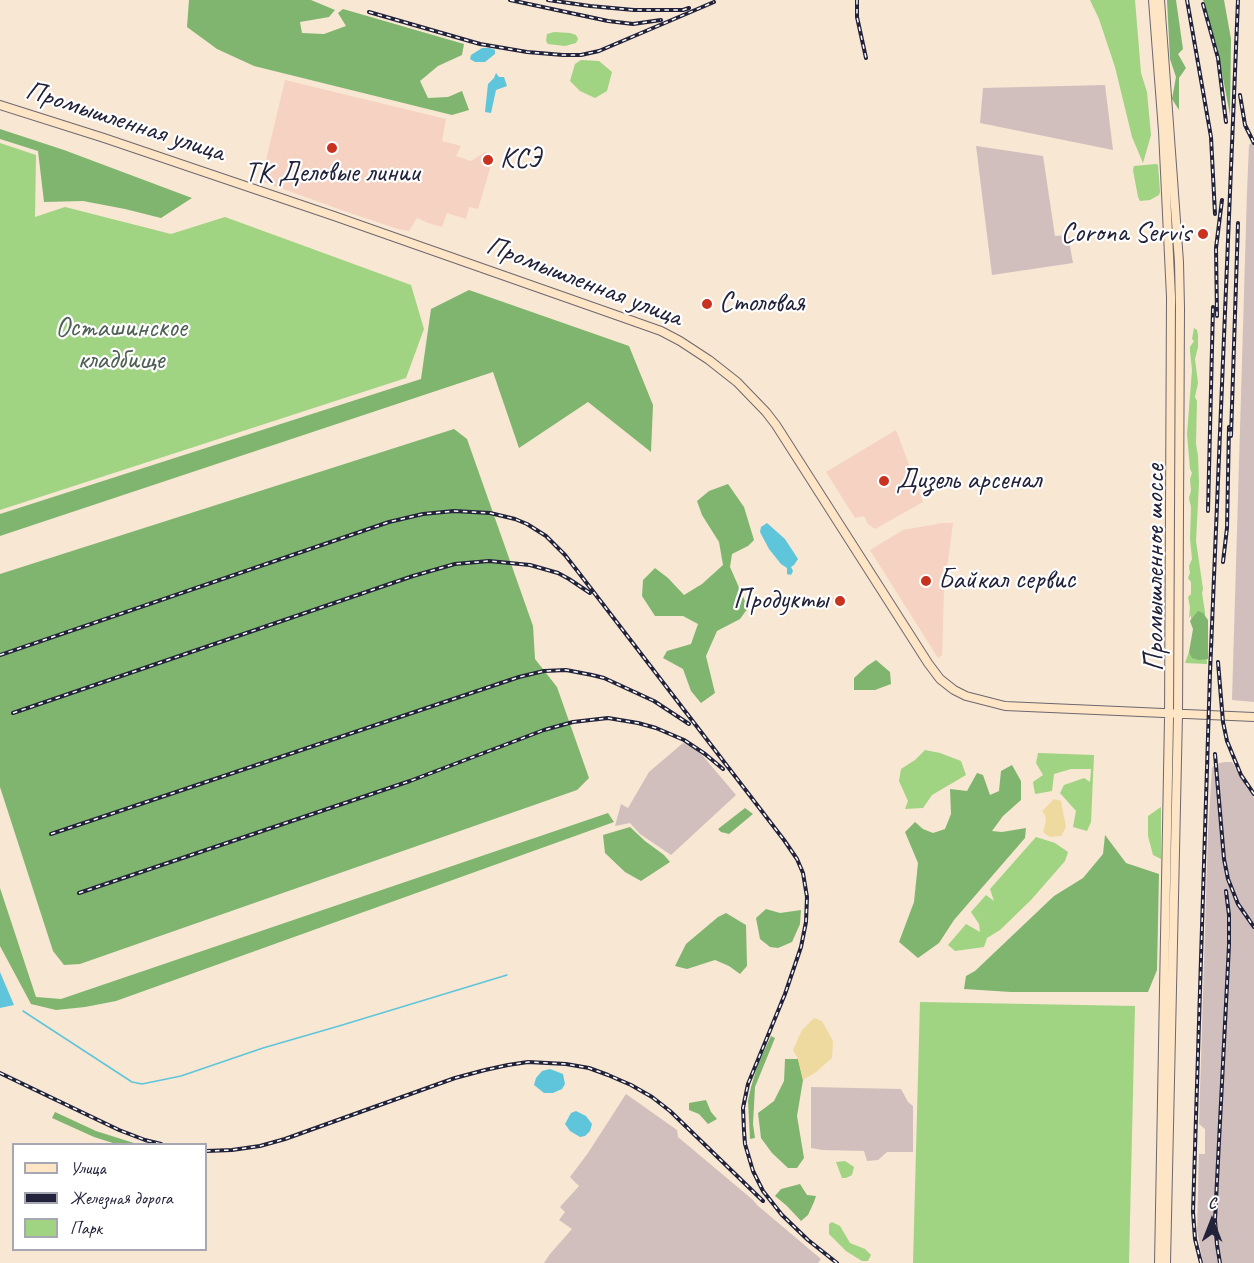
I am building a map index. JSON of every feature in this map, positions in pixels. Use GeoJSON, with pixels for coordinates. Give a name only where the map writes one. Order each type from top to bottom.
{"type":"FeatureCollection","features":[{"type":"Feature","properties":{"kind":"main road","name":"Промышленное шоссе"},"geometry":{"type":"LineString","coordinates":[[1153,0],[1172,297],[1175,444],[1173,714],[1165,1137]]}},
{"type":"Feature","properties":{"kind":"main road","name":"Промышленное шоссе"},"geometry":{"type":"LineString","coordinates":[[1160,0],[1179,262],[1180,308],[1175,444]]}},
{"type":"Feature","properties":{"kind":"main road","name":"Промышленная улица"},"geometry":{"type":"LineString","coordinates":[[0,105],[334,216],[661,331],[680,341],[737,382],[776,424],[928,663],[940,679],[954,690],[973,699],[1005,706],[1254,717]]}},
{"type":"Feature","properties":{"kind":"main road"},"geometry":{"type":"LineString","coordinates":[[1166,202],[1175,202]]}},
{"type":"Feature","properties":{"kind":"main road"},"geometry":{"type":"LineString","coordinates":[[1159,1263],[1165,1137]]}},
{"type":"Feature","properties":{"kind":"main road"},"geometry":{"type":"LineString","coordinates":[[1165,1137],[1166,1263]]}},
{"type":"Feature","properties":{"kind":"shaded area"},"geometry":{"type":"Polygon","coordinates":[[[285,80],[446,119],[442,141],[461,146],[456,156],[471,161],[485,152],[494,155],[478,209],[469,207],[466,219],[447,213],[442,227],[417,218],[409,231],[347,212],[261,181],[285,80]]]}},
{"type":"Feature","properties":{"kind":"shaded area"},"geometry":{"type":"Polygon","coordinates":[[[1105,85],[1113,150],[980,123],[983,88],[1105,85]]]}},
{"type":"Feature","properties":{"kind":"shaded area"},"geometry":{"type":"Polygon","coordinates":[[[1254,141],[1254,702],[1232,700],[1247,192],[1249,145],[1254,141]]]}},
{"type":"Feature","properties":{"kind":"shaded area"},"geometry":{"type":"Polygon","coordinates":[[[976,146],[1043,156],[1055,236],[1068,235],[1073,263],[992,275],[976,146]]]}},
{"type":"Feature","properties":{"kind":"shaded area","name":"Дизель арсенал"},"geometry":{"type":"Polygon","coordinates":[[[896,430],[923,502],[875,529],[868,524],[864,516],[855,518],[826,472],[896,430]]]}},
{"type":"Feature","properties":{"kind":"shaded area","name":"Байкал сервис"},"geometry":{"type":"Polygon","coordinates":[[[953,523],[944,592],[942,655],[938,658],[870,550],[903,530],[953,523]]]}},
{"type":"Feature","properties":{"kind":"shaded area"},"geometry":{"type":"Polygon","coordinates":[[[683,743],[693,747],[702,755],[736,795],[671,855],[640,834],[630,823],[615,826],[621,804],[628,808],[649,772],[683,743]]]}},
{"type":"Feature","properties":{"kind":"shaded area"},"geometry":{"type":"Polygon","coordinates":[[[1232,762],[1254,797],[1254,1263],[1203,1263],[1197,1231],[1199,1154],[1205,1154],[1205,1129],[1199,1124],[1208,832],[1212,768],[1215,764],[1232,762]]]}},
{"type":"Feature","properties":{"kind":"shaded area"},"geometry":{"type":"Polygon","coordinates":[[[811,1087],[901,1089],[913,1106],[913,1152],[887,1152],[878,1160],[867,1161],[864,1151],[811,1148],[811,1087]]]}},
{"type":"Feature","properties":{"kind":"shaded area"},"geometry":{"type":"Polygon","coordinates":[[[626,1094],[677,1130],[678,1137],[821,1259],[818,1263],[544,1263],[572,1229],[559,1220],[565,1212],[560,1207],[579,1186],[570,1177],[626,1094]]]}},
{"type":"Feature","properties":{"kind":"green space"},"geometry":{"type":"Polygon","coordinates":[[[189,0],[311,0],[335,10],[329,17],[300,22],[302,33],[324,34],[346,26],[338,13],[343,9],[464,44],[462,55],[438,66],[420,81],[428,98],[448,97],[462,91],[469,110],[452,115],[254,66],[217,49],[187,27],[189,0]]]}},
{"type":"Feature","properties":{"kind":"green space"},"geometry":{"type":"Polygon","coordinates":[[[1090,0],[1135,0],[1141,73],[1147,92],[1151,135],[1143,163],[1132,137],[1115,67],[1090,0]]]}},
{"type":"Feature","properties":{"kind":"green space"},"geometry":{"type":"Polygon","coordinates":[[[1167,0],[1176,0],[1183,49],[1178,54],[1186,68],[1179,78],[1179,110],[1172,99],[1176,77],[1170,59],[1167,0]]]}},
{"type":"Feature","properties":{"kind":"green space"},"geometry":{"type":"Polygon","coordinates":[[[1203,0],[1224,0],[1231,39],[1230,115],[1217,47],[1203,0]]]}},
{"type":"Feature","properties":{"kind":"green space"},"geometry":{"type":"Polygon","coordinates":[[[570,33],[576,35],[578,39],[576,43],[565,46],[548,44],[547,34],[570,33]]]}},
{"type":"Feature","properties":{"kind":"green space"},"geometry":{"type":"Polygon","coordinates":[[[581,60],[599,61],[612,72],[607,91],[595,98],[580,91],[570,81],[575,64],[581,60]]]}},
{"type":"Feature","properties":{"kind":"green space"},"geometry":{"type":"Polygon","coordinates":[[[0,129],[64,150],[192,198],[161,218],[83,201],[44,202],[38,151],[0,139],[0,129]]]}},
{"type":"Feature","properties":{"kind":"green space","name":"Осташинское кладбище"},"geometry":{"type":"Polygon","coordinates":[[[0,143],[36,155],[35,217],[65,207],[171,234],[225,217],[411,285],[424,329],[406,378],[0,510],[0,143]]]}},
{"type":"Feature","properties":{"kind":"green space"},"geometry":{"type":"Polygon","coordinates":[[[1158,165],[1159,195],[1150,200],[1140,201],[1134,166],[1158,165]]]}},
{"type":"Feature","properties":{"kind":"green space"},"geometry":{"type":"Polygon","coordinates":[[[1173,214],[1177,260],[1177,427],[1174,427],[1174,287],[1170,215],[1173,214]]]}},
{"type":"Feature","properties":{"kind":"green space"},"geometry":{"type":"Polygon","coordinates":[[[469,290],[629,346],[653,405],[651,452],[588,402],[519,448],[493,372],[0,536],[0,514],[421,379],[431,309],[469,290]]]}},
{"type":"Feature","properties":{"kind":"green space"},"geometry":{"type":"Polygon","coordinates":[[[1194,328],[1198,335],[1195,359],[1198,383],[1195,397],[1197,401],[1196,444],[1199,483],[1196,541],[1203,589],[1207,664],[1185,663],[1194,638],[1195,624],[1191,615],[1189,618],[1188,597],[1191,594],[1191,582],[1188,578],[1192,559],[1189,498],[1192,473],[1187,434],[1192,370],[1190,347],[1194,341],[1192,339],[1194,328]]]}},
{"type":"Feature","properties":{"kind":"green space"},"geometry":{"type":"Polygon","coordinates":[[[454,429],[467,439],[533,626],[535,659],[557,687],[589,778],[577,790],[80,964],[64,965],[53,951],[0,787],[0,574],[454,429]]]}},
{"type":"Feature","properties":{"kind":"green space"},"geometry":{"type":"Polygon","coordinates":[[[1173,454],[1177,455],[1173,703],[1172,702],[1173,454]]]}},
{"type":"Feature","properties":{"kind":"green space"},"geometry":{"type":"Polygon","coordinates":[[[728,484],[744,507],[754,540],[748,546],[732,554],[730,567],[748,608],[740,619],[717,631],[706,656],[715,693],[701,703],[691,691],[683,669],[663,658],[667,651],[691,644],[698,624],[683,616],[655,616],[642,596],[643,580],[655,568],[684,595],[702,584],[723,565],[719,542],[702,515],[697,501],[709,491],[728,484]]]}},
{"type":"Feature","properties":{"kind":"green space"},"geometry":{"type":"Polygon","coordinates":[[[1198,611],[1203,613],[1208,620],[1208,659],[1192,658],[1189,652],[1193,629],[1190,621],[1198,611]]]}},
{"type":"Feature","properties":{"kind":"green space"},"geometry":{"type":"Polygon","coordinates":[[[876,660],[890,672],[891,684],[875,690],[854,690],[854,678],[876,660]]]}},
{"type":"Feature","properties":{"kind":"green space"},"geometry":{"type":"Polygon","coordinates":[[[1173,725],[1168,1027],[1166,1052],[1172,727],[1173,725]]]}},
{"type":"Feature","properties":{"kind":"green space"},"geometry":{"type":"Polygon","coordinates":[[[925,750],[961,761],[966,775],[932,795],[923,808],[905,809],[908,801],[899,781],[901,769],[925,750]]]}},
{"type":"Feature","properties":{"kind":"green space"},"geometry":{"type":"Polygon","coordinates":[[[1038,753],[1094,755],[1091,822],[1087,831],[1073,827],[1076,811],[1060,793],[1064,785],[1084,778],[1090,782],[1091,769],[1071,769],[1054,774],[1052,791],[1035,794],[1033,782],[1043,775],[1036,763],[1038,753]]]}},
{"type":"Feature","properties":{"kind":"green space"},"geometry":{"type":"Polygon","coordinates":[[[1012,765],[1021,781],[1021,800],[1003,816],[992,831],[1002,832],[1026,828],[1025,838],[954,920],[939,943],[918,958],[899,942],[914,902],[918,863],[905,832],[915,822],[923,829],[933,833],[945,829],[951,814],[950,789],[967,791],[977,773],[983,775],[990,795],[999,791],[1001,771],[1012,765]]]}},
{"type":"Feature","properties":{"kind":"green space"},"geometry":{"type":"Polygon","coordinates":[[[1161,807],[1161,859],[1153,855],[1148,836],[1148,816],[1161,807]]]}},
{"type":"Feature","properties":{"kind":"green space"},"geometry":{"type":"Polygon","coordinates":[[[745,808],[753,814],[729,834],[718,829],[745,808]]]}},
{"type":"Feature","properties":{"kind":"green space"},"geometry":{"type":"Polygon","coordinates":[[[608,813],[614,822],[116,1001],[56,1010],[31,1004],[0,946],[0,888],[36,997],[61,999],[608,813]]]}},
{"type":"Feature","properties":{"kind":"green space"},"geometry":{"type":"Polygon","coordinates":[[[630,827],[670,862],[641,881],[625,872],[605,853],[603,835],[630,827]]]}},
{"type":"Feature","properties":{"kind":"green space"},"geometry":{"type":"Polygon","coordinates":[[[1105,835],[1126,863],[1159,874],[1157,970],[1148,992],[1011,992],[964,989],[966,976],[975,971],[1054,896],[1083,878],[1103,854],[1105,835]]]}},
{"type":"Feature","properties":{"kind":"green space"},"geometry":{"type":"Polygon","coordinates":[[[1036,837],[1055,843],[1068,852],[1065,861],[1031,900],[1000,930],[987,938],[984,947],[955,951],[948,945],[966,924],[980,932],[979,924],[971,912],[986,895],[994,901],[990,889],[1036,837]]]}},
{"type":"Feature","properties":{"kind":"green space"},"geometry":{"type":"Polygon","coordinates":[[[766,909],[780,913],[801,910],[800,924],[792,942],[778,948],[770,947],[760,939],[756,918],[766,909]]]}},
{"type":"Feature","properties":{"kind":"green space"},"geometry":{"type":"Polygon","coordinates":[[[726,913],[746,925],[747,966],[740,974],[715,960],[687,969],[675,966],[686,944],[726,913]]]}},
{"type":"Feature","properties":{"kind":"green space"},"geometry":{"type":"Polygon","coordinates":[[[920,1002],[1135,1006],[1129,1263],[913,1263],[920,1002]]]}},
{"type":"Feature","properties":{"kind":"green space"},"geometry":{"type":"Polygon","coordinates":[[[771,1036],[775,1038],[755,1087],[753,1124],[755,1138],[750,1139],[748,1101],[758,1064],[771,1036]]]}},
{"type":"Feature","properties":{"kind":"green space"},"geometry":{"type":"Polygon","coordinates":[[[785,1059],[798,1059],[803,1080],[797,1116],[804,1158],[797,1168],[788,1168],[772,1153],[761,1138],[758,1113],[774,1101],[784,1081],[785,1059]]]}},
{"type":"Feature","properties":{"kind":"green space"},"geometry":{"type":"Polygon","coordinates":[[[706,1100],[717,1119],[708,1124],[699,1114],[689,1110],[689,1103],[706,1100]]]}},
{"type":"Feature","properties":{"kind":"green space"},"geometry":{"type":"Polygon","coordinates":[[[55,1112],[96,1131],[134,1143],[113,1143],[52,1118],[55,1112]]]}},
{"type":"Feature","properties":{"kind":"green space"},"geometry":{"type":"Polygon","coordinates":[[[845,1161],[854,1167],[852,1175],[842,1178],[836,1162],[845,1161]]]}},
{"type":"Feature","properties":{"kind":"green space"},"geometry":{"type":"Polygon","coordinates":[[[800,1184],[807,1195],[816,1196],[808,1215],[801,1221],[775,1196],[781,1189],[800,1184]]]}},
{"type":"Feature","properties":{"kind":"green space"},"geometry":{"type":"Polygon","coordinates":[[[832,1222],[840,1226],[850,1243],[865,1249],[871,1255],[868,1261],[862,1261],[846,1251],[829,1234],[829,1224],[832,1222]]]}},
{"type":"Feature","properties":{"kind":"sand"},"geometry":{"type":"Polygon","coordinates":[[[1054,799],[1061,801],[1066,827],[1061,836],[1050,837],[1043,832],[1046,821],[1042,811],[1054,799]]]}},
{"type":"Feature","properties":{"kind":"sand"},"geometry":{"type":"Polygon","coordinates":[[[814,1018],[822,1021],[833,1041],[832,1058],[803,1080],[798,1059],[793,1050],[802,1030],[814,1018]]]}},
{"type":"Feature","properties":{"kind":"water"},"geometry":{"type":"Polygon","coordinates":[[[482,48],[495,50],[495,54],[485,62],[475,62],[470,59],[471,55],[482,48]]]}},
{"type":"Feature","properties":{"kind":"water"},"geometry":{"type":"Polygon","coordinates":[[[496,73],[499,77],[504,77],[507,86],[496,90],[491,113],[485,112],[488,84],[496,73]]]}},
{"type":"Feature","properties":{"kind":"water"},"geometry":{"type":"Polygon","coordinates":[[[767,523],[785,539],[798,559],[791,567],[793,571],[791,575],[787,574],[787,568],[769,549],[760,532],[761,527],[767,523]]]}},
{"type":"Feature","properties":{"kind":"water"},"geometry":{"type":"Polygon","coordinates":[[[0,972],[14,1005],[0,1008],[0,972]]]}},
{"type":"Feature","properties":{"kind":"water"},"geometry":{"type":"Polygon","coordinates":[[[550,1069],[563,1074],[565,1084],[562,1089],[553,1093],[544,1093],[534,1085],[542,1071],[550,1069]]]}},
{"type":"Feature","properties":{"kind":"water"},"geometry":{"type":"Polygon","coordinates":[[[576,1111],[586,1116],[592,1124],[585,1136],[580,1137],[570,1131],[565,1124],[571,1113],[576,1111]]]}},
{"type":"Feature","properties":{"kind":"waterway"},"geometry":{"type":"LineString","coordinates":[[23,1011],[132,1082],[142,1084],[181,1076],[263,1048],[507,975]]}},
{"type":"Feature","properties":{"kind":"railway"},"geometry":{"type":"LineString","coordinates":[[510,0],[608,21],[633,24],[661,20]]}},
{"type":"Feature","properties":{"kind":"railway"},"geometry":{"type":"LineString","coordinates":[[548,0],[634,10],[689,8]]}},
{"type":"Feature","properties":{"kind":"railway"},"geometry":{"type":"LineString","coordinates":[[857,0],[857,17],[866,58]]}},
{"type":"Feature","properties":{"kind":"railway"},"geometry":{"type":"LineString","coordinates":[[1187,0],[1211,137],[1215,214]]}},
{"type":"Feature","properties":{"kind":"railway"},"geometry":{"type":"LineString","coordinates":[[1201,1263],[1195,1239],[1193,1212],[1210,673],[1238,0]]}},
{"type":"Feature","properties":{"kind":"railway"},"geometry":{"type":"LineString","coordinates":[[369,12],[480,44],[527,52],[581,55],[599,51],[714,2]]}},
{"type":"Feature","properties":{"kind":"railway"},"geometry":{"type":"LineString","coordinates":[[1203,4],[1218,58],[1226,122]]}},
{"type":"Feature","properties":{"kind":"railway"},"geometry":{"type":"LineString","coordinates":[[1240,95],[1245,125],[1254,143]]}},
{"type":"Feature","properties":{"kind":"railway"},"geometry":{"type":"LineString","coordinates":[[1217,316],[1216,248],[1222,200]]}},
{"type":"Feature","properties":{"kind":"railway"},"geometry":{"type":"LineString","coordinates":[[1231,436],[1238,223]]}},
{"type":"Feature","properties":{"kind":"railway"},"geometry":{"type":"LineString","coordinates":[[1208,511],[1213,307]]}},
{"type":"Feature","properties":{"kind":"railway"},"geometry":{"type":"LineString","coordinates":[[1223,562],[1227,528],[1229,427]]}},
{"type":"Feature","properties":{"kind":"railway"},"geometry":{"type":"LineString","coordinates":[[0,655],[389,522],[423,514],[454,511],[490,513],[515,519],[546,536],[565,555],[784,840],[803,873],[807,897],[806,922],[801,947],[785,994],[748,1084],[743,1108],[745,1144],[753,1171],[763,1191],[782,1215],[837,1263]]}},
{"type":"Feature","properties":{"kind":"railway"},"geometry":{"type":"LineString","coordinates":[[13,713],[413,576],[455,564],[489,561],[530,565],[558,573],[590,593]]}},
{"type":"Feature","properties":{"kind":"railway"},"geometry":{"type":"LineString","coordinates":[[1218,662],[1223,722],[1227,741],[1241,775],[1254,794]]}},
{"type":"Feature","properties":{"kind":"railway"},"geometry":{"type":"LineString","coordinates":[[51,834],[519,677],[544,671],[566,670],[604,678],[654,701],[689,724]]}},
{"type":"Feature","properties":{"kind":"railway"},"geometry":{"type":"LineString","coordinates":[[79,893],[410,781],[544,730],[573,722],[608,718],[656,728],[684,740],[723,769]]}},
{"type":"Feature","properties":{"kind":"railway"},"geometry":{"type":"LineString","coordinates":[[1215,754],[1224,859],[1228,879],[1238,904],[1254,927]]}},
{"type":"Feature","properties":{"kind":"railway"},"geometry":{"type":"LineString","coordinates":[[1220,1263],[1215,1220],[1229,945],[1226,891]]}},
{"type":"Feature","properties":{"kind":"railway"},"geometry":{"type":"LineString","coordinates":[[207,1151],[260,1146],[285,1139],[455,1078],[485,1070],[528,1062],[566,1064],[589,1068],[608,1075],[652,1097],[670,1111],[763,1201]]}},
{"type":"Feature","properties":{"kind":"railway"},"geometry":{"type":"LineString","coordinates":[[0,1073],[119,1130],[157,1143]]}},
{"type":"Feature","properties":{"kind":"place","name":"ТК Деловые линии"},"geometry":{"type":"Point","coordinates":[332,148]}},
{"type":"Feature","properties":{"kind":"place","name":"КСЭ"},"geometry":{"type":"Point","coordinates":[488,160]}},
{"type":"Feature","properties":{"kind":"place","name":"Corona Servis"},"geometry":{"type":"Point","coordinates":[1203,234]}},
{"type":"Feature","properties":{"kind":"place","name":"Столовая"},"geometry":{"type":"Point","coordinates":[707,304]}},
{"type":"Feature","properties":{"kind":"place","name":"Дизель арсенал"},"geometry":{"type":"Point","coordinates":[884,481]}},
{"type":"Feature","properties":{"kind":"place","name":"Байкал сервис"},"geometry":{"type":"Point","coordinates":[926,581]}},
{"type":"Feature","properties":{"kind":"place","name":"Продукты"},"geometry":{"type":"Point","coordinates":[840,601]}}]}
